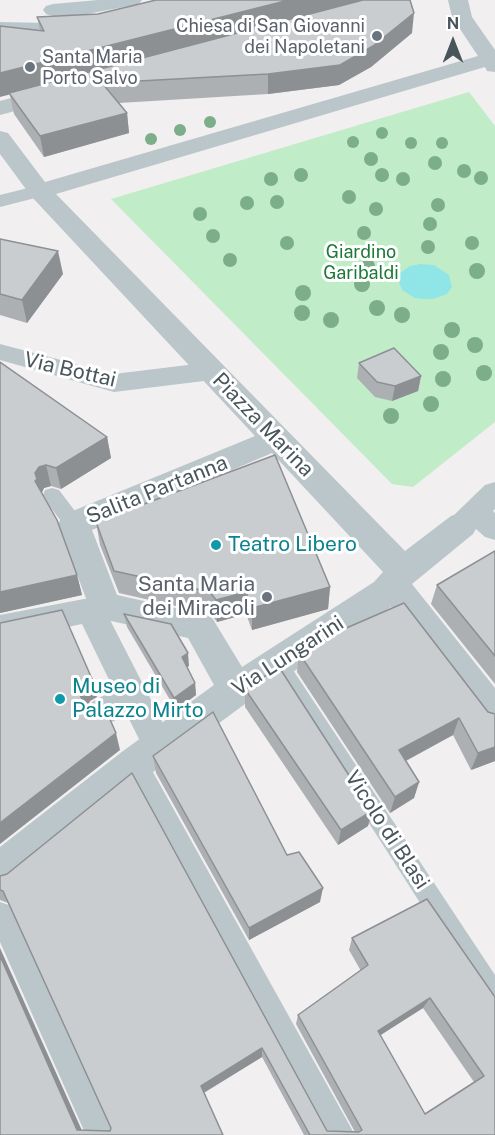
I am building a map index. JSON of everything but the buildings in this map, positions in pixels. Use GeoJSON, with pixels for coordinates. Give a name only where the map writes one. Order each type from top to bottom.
{"type":"FeatureCollection","features":[{"type":"Feature","properties":{"kind":"main road"},"geometry":{"type":"LineString","coordinates":[[0,9],[30,11],[136,8]]}},
{"type":"Feature","properties":{"kind":"main road"},"geometry":{"type":"LineString","coordinates":[[0,28],[48,29],[87,26],[136,8]]}},
{"type":"Feature","properties":{"kind":"street"},"geometry":{"type":"LineString","coordinates":[[0,201],[493,62],[462,17],[458,0]]}},
{"type":"Feature","properties":{"kind":"street"},"geometry":{"type":"LineString","coordinates":[[0,108],[74,88]]}},
{"type":"Feature","properties":{"kind":"street","name":"Piazza Marina"},"geometry":{"type":"LineString","coordinates":[[0,138],[40,191],[277,439],[398,577],[495,716]]}},
{"type":"Feature","properties":{"kind":"street","name":"Via Bottai"},"geometry":{"type":"LineString","coordinates":[[0,352],[114,383],[212,371]]}},
{"type":"Feature","properties":{"kind":"street","name":"Salita Partanna"},"geometry":{"type":"LineString","coordinates":[[99,613],[74,524],[277,439]]}},
{"type":"Feature","properties":{"kind":"street"},"geometry":{"type":"LineString","coordinates":[[398,577],[477,522],[495,492]]}},
{"type":"Feature","properties":{"kind":"street","name":"Via Lungarini"},"geometry":{"type":"LineString","coordinates":[[0,872],[144,748],[278,664],[386,592],[398,577]]}},
{"type":"Feature","properties":{"kind":"street"},"geometry":{"type":"LineString","coordinates":[[99,613],[131,696],[144,748]]}},
{"type":"Feature","properties":{"kind":"street"},"geometry":{"type":"LineString","coordinates":[[0,628],[99,613],[199,626],[236,690]]}},
{"type":"Feature","properties":{"kind":"street"},"geometry":{"type":"LineString","coordinates":[[104,711],[131,696]]}},
{"type":"Feature","properties":{"kind":"lane"},"geometry":{"type":"LineString","coordinates":[[52,495],[74,524]]}},
{"type":"Feature","properties":{"kind":"lane","name":"Vicolo di Blasi"},"geometry":{"type":"LineString","coordinates":[[278,664],[495,997]]}},
{"type":"Feature","properties":{"kind":"lane"},"geometry":{"type":"LineString","coordinates":[[144,748],[341,1135]]}},
{"type":"Feature","properties":{"kind":"lane"},"geometry":{"type":"LineString","coordinates":[[0,914],[100,1135]]}},
{"type":"Feature","properties":{"kind":"green space","name":"Giardino Garibaldi"},"geometry":{"type":"Polygon","coordinates":[[[469,92],[495,126],[495,422],[413,487],[392,484],[111,199],[469,92]]]}},
{"type":"Feature","properties":{"kind":"water"},"geometry":{"type":"Polygon","coordinates":[[[434,265],[449,275],[452,287],[447,294],[433,299],[424,299],[415,298],[402,290],[398,279],[400,273],[410,266],[434,265]]]}},
{"type":"Feature","properties":{"kind":"place","name":"Chiesa di San Giovanni dei Napoletani"},"geometry":{"type":"Point","coordinates":[377,36]}},
{"type":"Feature","properties":{"kind":"place","name":"Santa Maria Porto Salvo"},"geometry":{"type":"Point","coordinates":[30,67]}},
{"type":"Feature","properties":{"kind":"place","name":"Teatro Libero"},"geometry":{"type":"Point","coordinates":[216,545]}},
{"type":"Feature","properties":{"kind":"place","name":"Santa Maria dei Miracoli"},"geometry":{"type":"Point","coordinates":[267,597]}},
{"type":"Feature","properties":{"kind":"place","name":"Museo di Palazzo Mirto"},"geometry":{"type":"Point","coordinates":[60,699]}}]}
